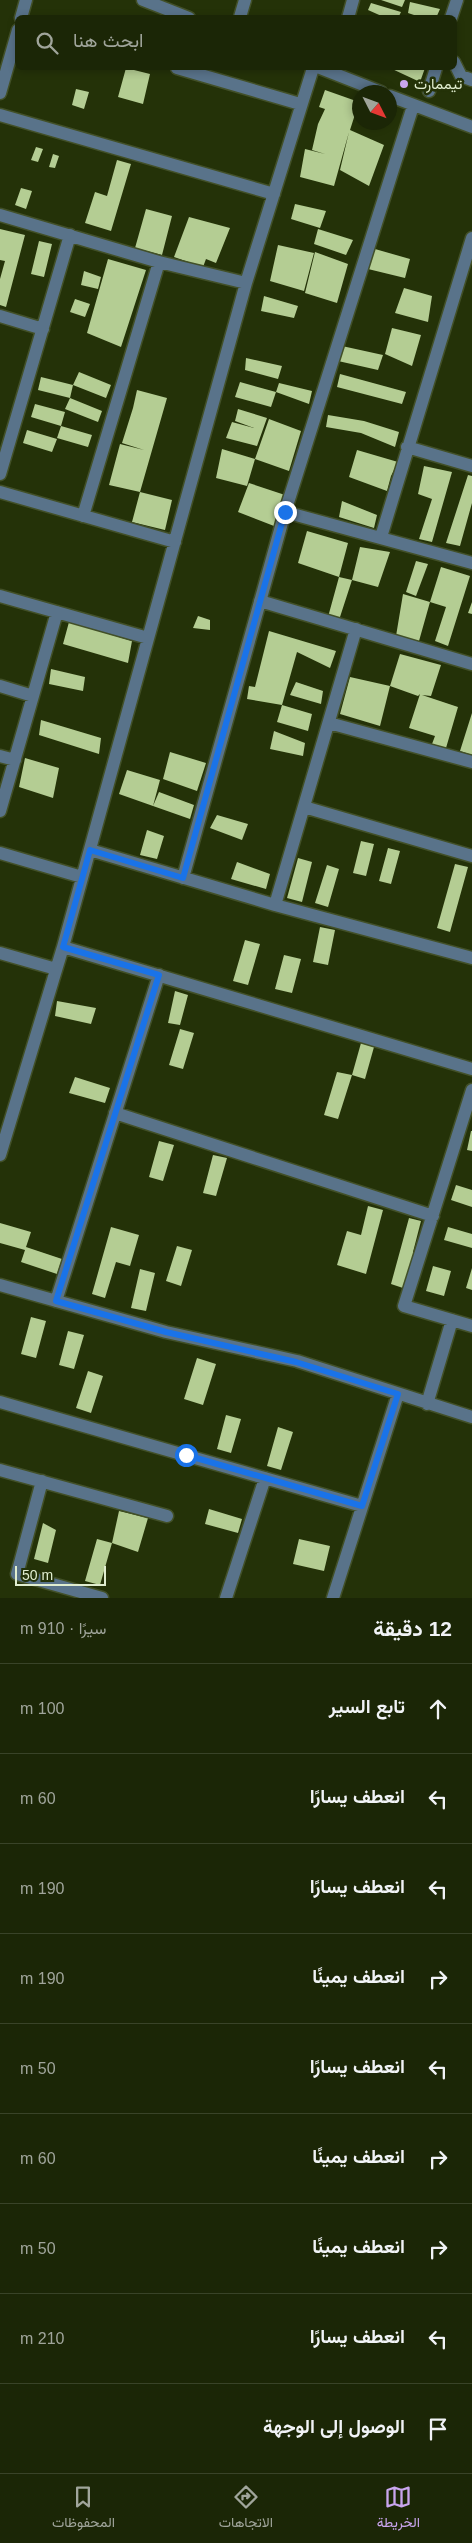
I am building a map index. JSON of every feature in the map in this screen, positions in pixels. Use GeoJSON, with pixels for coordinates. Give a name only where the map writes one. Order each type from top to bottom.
{"type":"FeatureCollection","features":[{"type":"Feature","properties":{"kind":"street"},"geometry":{"type":"LineString","coordinates":[[22,15],[26,0]]}},
{"type":"Feature","properties":{"kind":"street"},"geometry":{"type":"LineString","coordinates":[[142,0],[181,15]]}},
{"type":"Feature","properties":{"kind":"street"},"geometry":{"type":"LineString","coordinates":[[241,15],[245,0]]}},
{"type":"Feature","properties":{"kind":"street"},"geometry":{"type":"LineString","coordinates":[[349,15],[353,0]]}},
{"type":"Feature","properties":{"kind":"street"},"geometry":{"type":"LineString","coordinates":[[452,15],[457,0]]}},
{"type":"Feature","properties":{"kind":"street"},"geometry":{"type":"LineString","coordinates":[[0,94],[15,41]]}},
{"type":"Feature","properties":{"kind":"street"},"geometry":{"type":"LineString","coordinates":[[457,68],[461,76],[472,80]]}},
{"type":"Feature","properties":{"kind":"street"},"geometry":{"type":"LineString","coordinates":[[184,70],[300,104]]}},
{"type":"Feature","properties":{"kind":"street"},"geometry":{"type":"LineString","coordinates":[[0,1154],[63,947],[246,283],[300,104],[312,70]]}},
{"type":"Feature","properties":{"kind":"street"},"geometry":{"type":"LineString","coordinates":[[325,70],[362,85]]}},
{"type":"Feature","properties":{"kind":"street"},"geometry":{"type":"LineString","coordinates":[[429,91],[435,70]]}},
{"type":"Feature","properties":{"kind":"street"},"geometry":{"type":"LineString","coordinates":[[397,99],[472,126]]}},
{"type":"Feature","properties":{"kind":"street"},"geometry":{"type":"LineString","coordinates":[[183,878],[285,512],[413,106]]}},
{"type":"Feature","properties":{"kind":"street"},"geometry":{"type":"LineString","coordinates":[[0,115],[274,194]]}},
{"type":"Feature","properties":{"kind":"street"},"geometry":{"type":"LineString","coordinates":[[0,215],[159,262],[246,283]]}},
{"type":"Feature","properties":{"kind":"street"},"geometry":{"type":"LineString","coordinates":[[0,474],[70,236]]}},
{"type":"Feature","properties":{"kind":"street"},"geometry":{"type":"LineString","coordinates":[[381,537],[469,259],[472,238]]}},
{"type":"Feature","properties":{"kind":"street"},"geometry":{"type":"LineString","coordinates":[[83,516],[159,262]]}},
{"type":"Feature","properties":{"kind":"street"},"geometry":{"type":"LineString","coordinates":[[0,316],[42,329]]}},
{"type":"Feature","properties":{"kind":"street"},"geometry":{"type":"LineString","coordinates":[[408,447],[472,466]]}},
{"type":"Feature","properties":{"kind":"street"},"geometry":{"type":"LineString","coordinates":[[0,492],[175,542]]}},
{"type":"Feature","properties":{"kind":"street"},"geometry":{"type":"LineString","coordinates":[[285,512],[472,563]]}},
{"type":"Feature","properties":{"kind":"street"},"geometry":{"type":"LineString","coordinates":[[0,596],[148,638]]}},
{"type":"Feature","properties":{"kind":"street"},"geometry":{"type":"LineString","coordinates":[[260,601],[472,664]]}},
{"type":"Feature","properties":{"kind":"street"},"geometry":{"type":"LineString","coordinates":[[0,811],[57,612]]}},
{"type":"Feature","properties":{"kind":"street"},"geometry":{"type":"LineString","coordinates":[[275,904],[356,629]]}},
{"type":"Feature","properties":{"kind":"street"},"geometry":{"type":"LineString","coordinates":[[0,686],[33,696]]}},
{"type":"Feature","properties":{"kind":"street"},"geometry":{"type":"LineString","coordinates":[[329,723],[472,762]]}},
{"type":"Feature","properties":{"kind":"street"},"geometry":{"type":"LineString","coordinates":[[0,756],[14,760]]}},
{"type":"Feature","properties":{"kind":"street"},"geometry":{"type":"LineString","coordinates":[[304,807],[472,856]]}},
{"type":"Feature","properties":{"kind":"street"},"geometry":{"type":"LineString","coordinates":[[90,850],[183,878],[472,958]]}},
{"type":"Feature","properties":{"kind":"street"},"geometry":{"type":"LineString","coordinates":[[0,853],[82,877]]}},
{"type":"Feature","properties":{"kind":"street"},"geometry":{"type":"LineString","coordinates":[[63,947],[472,1069]]}},
{"type":"Feature","properties":{"kind":"street"},"geometry":{"type":"LineString","coordinates":[[0,953],[56,969]]}},
{"type":"Feature","properties":{"kind":"street"},"geometry":{"type":"LineString","coordinates":[[56,1301],[159,975]]}},
{"type":"Feature","properties":{"kind":"street"},"geometry":{"type":"LineString","coordinates":[[472,1090],[404,1306],[472,1326]]}},
{"type":"Feature","properties":{"kind":"street"},"geometry":{"type":"LineString","coordinates":[[116,1113],[432,1216]]}},
{"type":"Feature","properties":{"kind":"street"},"geometry":{"type":"LineString","coordinates":[[0,1285],[166,1332],[296,1362],[472,1417]]}},
{"type":"Feature","properties":{"kind":"street"},"geometry":{"type":"LineString","coordinates":[[427,1404],[452,1320]]}},
{"type":"Feature","properties":{"kind":"street"},"geometry":{"type":"LineString","coordinates":[[333,1598],[398,1394]]}},
{"type":"Feature","properties":{"kind":"street"},"geometry":{"type":"LineString","coordinates":[[0,1402],[362,1506]]}},
{"type":"Feature","properties":{"kind":"street"},"geometry":{"type":"LineString","coordinates":[[0,1470],[167,1516]]}},
{"type":"Feature","properties":{"kind":"street"},"geometry":{"type":"LineString","coordinates":[[226,1598],[265,1478]]}},
{"type":"Feature","properties":{"kind":"street"},"geometry":{"type":"LineString","coordinates":[[42,1481],[17,1574],[102,1598]]}},
{"type":"Feature","properties":{"kind":"building"},"geometry":{"type":"Polygon","coordinates":[[[381,0],[405,0],[402,7],[381,0]]]}},
{"type":"Feature","properties":{"kind":"building"},"geometry":{"type":"Polygon","coordinates":[[[410,2],[440,9],[437,15],[414,15],[408,13],[410,2]]]}},
{"type":"Feature","properties":{"kind":"building"},"geometry":{"type":"Polygon","coordinates":[[[371,3],[401,12],[400,15],[379,15],[368,10],[371,3]]]}},
{"type":"Feature","properties":{"kind":"building"},"geometry":{"type":"Polygon","coordinates":[[[125,70],[150,74],[143,104],[118,97],[125,70]]]}},
{"type":"Feature","properties":{"kind":"building"},"geometry":{"type":"Polygon","coordinates":[[[394,70],[424,70],[420,82],[394,70]]]}},
{"type":"Feature","properties":{"kind":"building"},"geometry":{"type":"Polygon","coordinates":[[[76,89],[89,92],[84,109],[72,105],[76,89]]]}},
{"type":"Feature","properties":{"kind":"building"},"geometry":{"type":"Polygon","coordinates":[[[325,90],[352,100],[352,124],[350,130],[384,145],[369,186],[340,170],[349,132],[334,186],[300,177],[305,149],[325,154],[312,150],[318,124],[325,109],[319,107],[325,90]]]}},
{"type":"Feature","properties":{"kind":"building"},"geometry":{"type":"Polygon","coordinates":[[[36,147],[43,149],[38,162],[31,160],[36,147]]]}},
{"type":"Feature","properties":{"kind":"building"},"geometry":{"type":"Polygon","coordinates":[[[53,154],[59,156],[55,168],[49,167],[53,154]]]}},
{"type":"Feature","properties":{"kind":"building"},"geometry":{"type":"Polygon","coordinates":[[[117,160],[131,164],[111,231],[85,223],[95,192],[107,196],[117,160]]]}},
{"type":"Feature","properties":{"kind":"building"},"geometry":{"type":"Polygon","coordinates":[[[21,188],[32,191],[26,209],[15,205],[21,188]]]}},
{"type":"Feature","properties":{"kind":"building"},"geometry":{"type":"Polygon","coordinates":[[[295,204],[326,211],[320,228],[291,219],[295,204]]]}},
{"type":"Feature","properties":{"kind":"building"},"geometry":{"type":"Polygon","coordinates":[[[146,209],[172,216],[162,255],[135,248],[146,209]]]}},
{"type":"Feature","properties":{"kind":"building"},"geometry":{"type":"Polygon","coordinates":[[[189,217],[230,228],[216,263],[206,259],[203,267],[174,257],[189,217]]]}},
{"type":"Feature","properties":{"kind":"building"},"geometry":{"type":"Polygon","coordinates":[[[0,229],[25,235],[6,307],[0,305],[0,279],[5,261],[0,260],[0,229]]]}},
{"type":"Feature","properties":{"kind":"building"},"geometry":{"type":"Polygon","coordinates":[[[318,229],[353,240],[346,255],[314,244],[318,229]]]}},
{"type":"Feature","properties":{"kind":"building"},"geometry":{"type":"Polygon","coordinates":[[[39,241],[52,244],[44,277],[31,274],[39,241]]]}},
{"type":"Feature","properties":{"kind":"building"},"geometry":{"type":"Polygon","coordinates":[[[278,245],[314,253],[304,291],[270,281],[278,245]]]}},
{"type":"Feature","properties":{"kind":"building"},"geometry":{"type":"Polygon","coordinates":[[[375,249],[410,259],[405,278],[368,269],[375,249]]]}},
{"type":"Feature","properties":{"kind":"building"},"geometry":{"type":"Polygon","coordinates":[[[315,252],[348,264],[337,303],[305,293],[315,252]]]}},
{"type":"Feature","properties":{"kind":"building"},"geometry":{"type":"Polygon","coordinates":[[[108,259],[146,270],[121,347],[87,333],[108,259]]]}},
{"type":"Feature","properties":{"kind":"building"},"geometry":{"type":"Polygon","coordinates":[[[84,271],[101,277],[98,289],[81,285],[84,271]]]}},
{"type":"Feature","properties":{"kind":"building"},"geometry":{"type":"Polygon","coordinates":[[[404,288],[432,296],[428,322],[395,313],[404,288]]]}},
{"type":"Feature","properties":{"kind":"building"},"geometry":{"type":"Polygon","coordinates":[[[264,296],[298,306],[294,318],[261,311],[264,296]]]}},
{"type":"Feature","properties":{"kind":"building"},"geometry":{"type":"Polygon","coordinates":[[[75,299],[90,304],[85,317],[70,312],[75,299]]]}},
{"type":"Feature","properties":{"kind":"building"},"geometry":{"type":"Polygon","coordinates":[[[392,328],[421,335],[412,366],[385,354],[392,328]]]}},
{"type":"Feature","properties":{"kind":"building"},"geometry":{"type":"Polygon","coordinates":[[[342,346],[383,355],[378,370],[338,361],[342,346]]]}},
{"type":"Feature","properties":{"kind":"building"},"geometry":{"type":"Polygon","coordinates":[[[246,358],[282,366],[278,379],[245,370],[246,358]]]}},
{"type":"Feature","properties":{"kind":"building"},"geometry":{"type":"Polygon","coordinates":[[[79,372],[111,385],[106,398],[73,385],[79,372]]]}},
{"type":"Feature","properties":{"kind":"building"},"geometry":{"type":"Polygon","coordinates":[[[340,374],[406,392],[402,404],[337,387],[340,374]]]}},
{"type":"Feature","properties":{"kind":"building"},"geometry":{"type":"Polygon","coordinates":[[[41,377],[73,385],[70,398],[38,390],[41,377]]]}},
{"type":"Feature","properties":{"kind":"building"},"geometry":{"type":"Polygon","coordinates":[[[240,382],[276,392],[271,407],[235,397],[240,382]]]}},
{"type":"Feature","properties":{"kind":"building"},"geometry":{"type":"Polygon","coordinates":[[[279,383],[312,391],[309,404],[276,392],[279,383]]]}},
{"type":"Feature","properties":{"kind":"building"},"geometry":{"type":"Polygon","coordinates":[[[137,390],[167,398],[140,492],[109,485],[120,444],[144,450],[122,443],[137,390]]]}},
{"type":"Feature","properties":{"kind":"building"},"geometry":{"type":"Polygon","coordinates":[[[70,398],[102,411],[98,422],[65,409],[70,398]]]}},
{"type":"Feature","properties":{"kind":"building"},"geometry":{"type":"Polygon","coordinates":[[[35,404],[65,412],[61,426],[31,417],[35,404]]]}},
{"type":"Feature","properties":{"kind":"building"},"geometry":{"type":"Polygon","coordinates":[[[238,409],[267,418],[257,446],[226,438],[232,422],[254,428],[235,421],[238,409]]]}},
{"type":"Feature","properties":{"kind":"building"},"geometry":{"type":"Polygon","coordinates":[[[328,415],[364,421],[399,432],[395,447],[361,433],[326,427],[328,415]]]}},
{"type":"Feature","properties":{"kind":"building"},"geometry":{"type":"Polygon","coordinates":[[[269,419],[301,431],[289,471],[255,459],[269,419]]]}},
{"type":"Feature","properties":{"kind":"building"},"geometry":{"type":"Polygon","coordinates":[[[61,426],[92,435],[88,447],[57,438],[61,426]]]}},
{"type":"Feature","properties":{"kind":"building"},"geometry":{"type":"Polygon","coordinates":[[[27,430],[57,439],[52,452],[23,443],[27,430]]]}},
{"type":"Feature","properties":{"kind":"building"},"geometry":{"type":"Polygon","coordinates":[[[222,449],[255,459],[247,486],[216,478],[222,449]]]}},
{"type":"Feature","properties":{"kind":"building"},"geometry":{"type":"Polygon","coordinates":[[[357,450],[398,462],[391,476],[387,491],[349,477],[357,450]]]}},
{"type":"Feature","properties":{"kind":"building"},"geometry":{"type":"Polygon","coordinates":[[[424,466],[452,472],[432,542],[419,539],[432,499],[418,494],[424,466]]]}},
{"type":"Feature","properties":{"kind":"building"},"geometry":{"type":"Polygon","coordinates":[[[468,475],[472,476],[472,503],[460,546],[446,543],[468,475]]]}},
{"type":"Feature","properties":{"kind":"building"},"geometry":{"type":"Polygon","coordinates":[[[249,483],[285,495],[274,526],[238,512],[249,483]]]}},
{"type":"Feature","properties":{"kind":"building"},"geometry":{"type":"Polygon","coordinates":[[[140,492],[172,500],[165,530],[132,522],[140,492]]]}},
{"type":"Feature","properties":{"kind":"building"},"geometry":{"type":"Polygon","coordinates":[[[342,501],[377,515],[374,528],[339,517],[342,501]]]}},
{"type":"Feature","properties":{"kind":"building"},"geometry":{"type":"Polygon","coordinates":[[[307,531],[348,543],[339,577],[298,563],[307,531]]]}},
{"type":"Feature","properties":{"kind":"building"},"geometry":{"type":"Polygon","coordinates":[[[360,547],[390,552],[378,587],[352,580],[360,547]]]}},
{"type":"Feature","properties":{"kind":"building"},"geometry":{"type":"Polygon","coordinates":[[[416,561],[428,564],[416,596],[406,592],[416,561]]]}},
{"type":"Feature","properties":{"kind":"building"},"geometry":{"type":"Polygon","coordinates":[[[441,567],[470,576],[448,646],[435,641],[446,607],[430,602],[441,567]]]}},
{"type":"Feature","properties":{"kind":"building"},"geometry":{"type":"Polygon","coordinates":[[[339,577],[352,580],[340,617],[328,617],[339,577]]]}},
{"type":"Feature","properties":{"kind":"building"},"geometry":{"type":"Polygon","coordinates":[[[403,594],[430,602],[419,641],[396,636],[403,594]]]}},
{"type":"Feature","properties":{"kind":"building"},"geometry":{"type":"Polygon","coordinates":[[[472,602],[472,614],[468,613],[472,602]]]}},
{"type":"Feature","properties":{"kind":"building"},"geometry":{"type":"Polygon","coordinates":[[[198,616],[210,620],[210,630],[193,628],[198,616]]]}},
{"type":"Feature","properties":{"kind":"building"},"geometry":{"type":"Polygon","coordinates":[[[69,622],[132,641],[128,663],[63,644],[69,622]]]}},
{"type":"Feature","properties":{"kind":"building"},"geometry":{"type":"Polygon","coordinates":[[[269,631],[336,651],[330,668],[297,652],[282,705],[247,699],[249,686],[255,687],[269,631]]]}},
{"type":"Feature","properties":{"kind":"building"},"geometry":{"type":"Polygon","coordinates":[[[400,654],[441,665],[431,696],[422,695],[458,707],[446,748],[432,744],[435,736],[409,728],[420,694],[418,696],[390,686],[400,654]]]}},
{"type":"Feature","properties":{"kind":"building"},"geometry":{"type":"Polygon","coordinates":[[[51,669],[85,677],[83,691],[49,684],[51,669]]]}},
{"type":"Feature","properties":{"kind":"building"},"geometry":{"type":"Polygon","coordinates":[[[350,677],[390,686],[380,726],[340,714],[350,677]]]}},
{"type":"Feature","properties":{"kind":"building"},"geometry":{"type":"Polygon","coordinates":[[[296,682],[323,691],[321,704],[290,695],[296,682]]]}},
{"type":"Feature","properties":{"kind":"building"},"geometry":{"type":"Polygon","coordinates":[[[282,705],[312,714],[308,731],[277,722],[282,705]]]}},
{"type":"Feature","properties":{"kind":"building"},"geometry":{"type":"Polygon","coordinates":[[[472,713],[472,755],[460,751],[472,713]]]}},
{"type":"Feature","properties":{"kind":"building"},"geometry":{"type":"Polygon","coordinates":[[[41,720],[101,738],[99,754],[39,735],[41,720]]]}},
{"type":"Feature","properties":{"kind":"building"},"geometry":{"type":"Polygon","coordinates":[[[274,731],[305,743],[303,756],[270,749],[274,731]]]}},
{"type":"Feature","properties":{"kind":"building"},"geometry":{"type":"Polygon","coordinates":[[[170,752],[206,763],[197,791],[163,779],[170,752]]]}},
{"type":"Feature","properties":{"kind":"building"},"geometry":{"type":"Polygon","coordinates":[[[25,758],[59,768],[53,798],[19,787],[25,758]]]}},
{"type":"Feature","properties":{"kind":"building"},"geometry":{"type":"Polygon","coordinates":[[[127,770],[160,780],[153,806],[119,794],[127,770]]]}},
{"type":"Feature","properties":{"kind":"building"},"geometry":{"type":"Polygon","coordinates":[[[159,792],[194,805],[190,819],[153,806],[159,792]]]}},
{"type":"Feature","properties":{"kind":"building"},"geometry":{"type":"Polygon","coordinates":[[[217,815],[248,824],[242,840],[210,828],[217,815]]]}},
{"type":"Feature","properties":{"kind":"building"},"geometry":{"type":"Polygon","coordinates":[[[147,830],[164,836],[157,859],[140,855],[147,830]]]}},
{"type":"Feature","properties":{"kind":"building"},"geometry":{"type":"Polygon","coordinates":[[[361,841],[374,844],[366,876],[353,873],[361,841]]]}},
{"type":"Feature","properties":{"kind":"building"},"geometry":{"type":"Polygon","coordinates":[[[388,848],[400,851],[391,884],[379,881],[388,848]]]}},
{"type":"Feature","properties":{"kind":"building"},"geometry":{"type":"Polygon","coordinates":[[[298,858],[312,862],[302,902],[287,898],[298,858]]]}},
{"type":"Feature","properties":{"kind":"building"},"geometry":{"type":"Polygon","coordinates":[[[237,862],[270,874],[266,889],[231,879],[237,862]]]}},
{"type":"Feature","properties":{"kind":"building"},"geometry":{"type":"Polygon","coordinates":[[[455,864],[468,867],[450,932],[437,928],[455,864]]]}},
{"type":"Feature","properties":{"kind":"building"},"geometry":{"type":"Polygon","coordinates":[[[327,865],[339,869],[328,907],[315,903],[327,865]]]}},
{"type":"Feature","properties":{"kind":"building"},"geometry":{"type":"Polygon","coordinates":[[[320,927],[335,930],[328,965],[313,962],[320,927]]]}},
{"type":"Feature","properties":{"kind":"building"},"geometry":{"type":"Polygon","coordinates":[[[245,940],[260,944],[248,985],[233,981],[245,940]]]}},
{"type":"Feature","properties":{"kind":"building"},"geometry":{"type":"Polygon","coordinates":[[[284,955],[301,959],[292,993],[275,989],[284,955]]]}},
{"type":"Feature","properties":{"kind":"building"},"geometry":{"type":"Polygon","coordinates":[[[175,991],[188,995],[180,1025],[168,1023],[175,991]]]}},
{"type":"Feature","properties":{"kind":"building"},"geometry":{"type":"Polygon","coordinates":[[[57,1001],[96,1008],[91,1024],[55,1016],[57,1001]]]}},
{"type":"Feature","properties":{"kind":"building"},"geometry":{"type":"Polygon","coordinates":[[[180,1029],[194,1033],[183,1069],[169,1065],[180,1029]]]}},
{"type":"Feature","properties":{"kind":"building"},"geometry":{"type":"Polygon","coordinates":[[[361,1043],[374,1047],[365,1079],[352,1075],[361,1043]]]}},
{"type":"Feature","properties":{"kind":"building"},"geometry":{"type":"Polygon","coordinates":[[[337,1072],[352,1075],[338,1119],[324,1115],[337,1072]]]}},
{"type":"Feature","properties":{"kind":"building"},"geometry":{"type":"Polygon","coordinates":[[[75,1077],[110,1088],[105,1103],[69,1093],[75,1077]]]}},
{"type":"Feature","properties":{"kind":"building"},"geometry":{"type":"Polygon","coordinates":[[[472,1131],[472,1151],[467,1150],[472,1131]]]}},
{"type":"Feature","properties":{"kind":"building"},"geometry":{"type":"Polygon","coordinates":[[[159,1141],[174,1145],[163,1181],[149,1177],[159,1141]]]}},
{"type":"Feature","properties":{"kind":"building"},"geometry":{"type":"Polygon","coordinates":[[[213,1155],[227,1158],[216,1196],[203,1193],[213,1155]]]}},
{"type":"Feature","properties":{"kind":"building"},"geometry":{"type":"Polygon","coordinates":[[[456,1185],[472,1190],[472,1207],[451,1200],[456,1185]]]}},
{"type":"Feature","properties":{"kind":"building"},"geometry":{"type":"Polygon","coordinates":[[[368,1206],[383,1210],[366,1274],[337,1265],[347,1231],[361,1235],[368,1206]]]}},
{"type":"Feature","properties":{"kind":"building"},"geometry":{"type":"Polygon","coordinates":[[[409,1218],[421,1221],[413,1252],[416,1252],[406,1289],[391,1284],[409,1218]]]}},
{"type":"Feature","properties":{"kind":"building"},"geometry":{"type":"Polygon","coordinates":[[[0,1223],[31,1232],[26,1247],[62,1259],[57,1274],[21,1262],[25,1250],[0,1243],[0,1223]]]}},
{"type":"Feature","properties":{"kind":"building"},"geometry":{"type":"Polygon","coordinates":[[[111,1227],[139,1235],[130,1266],[116,1262],[105,1298],[92,1294],[111,1227]]]}},
{"type":"Feature","properties":{"kind":"building"},"geometry":{"type":"Polygon","coordinates":[[[448,1227],[472,1234],[472,1248],[444,1240],[448,1227]]]}},
{"type":"Feature","properties":{"kind":"building"},"geometry":{"type":"Polygon","coordinates":[[[177,1246],[192,1250],[181,1286],[166,1281],[177,1246]]]}},
{"type":"Feature","properties":{"kind":"building"},"geometry":{"type":"Polygon","coordinates":[[[433,1266],[451,1271],[444,1296],[426,1291],[433,1266]]]}},
{"type":"Feature","properties":{"kind":"building"},"geometry":{"type":"Polygon","coordinates":[[[472,1268],[472,1290],[466,1288],[472,1268]]]}},
{"type":"Feature","properties":{"kind":"building"},"geometry":{"type":"Polygon","coordinates":[[[140,1269],[155,1273],[146,1311],[131,1308],[140,1269]]]}},
{"type":"Feature","properties":{"kind":"building"},"geometry":{"type":"Polygon","coordinates":[[[31,1317],[46,1321],[36,1358],[21,1354],[31,1317]]]}},
{"type":"Feature","properties":{"kind":"building"},"geometry":{"type":"Polygon","coordinates":[[[68,1331],[84,1335],[74,1369],[59,1365],[68,1331]]]}},
{"type":"Feature","properties":{"kind":"building"},"geometry":{"type":"Polygon","coordinates":[[[197,1358],[216,1364],[203,1405],[184,1399],[197,1358]]]}},
{"type":"Feature","properties":{"kind":"building"},"geometry":{"type":"Polygon","coordinates":[[[88,1371],[103,1376],[91,1413],[76,1408],[88,1371]]]}},
{"type":"Feature","properties":{"kind":"building"},"geometry":{"type":"Polygon","coordinates":[[[226,1415],[241,1419],[231,1453],[217,1449],[226,1415]]]}},
{"type":"Feature","properties":{"kind":"building"},"geometry":{"type":"Polygon","coordinates":[[[278,1427],[293,1432],[281,1470],[267,1466],[278,1427]]]}},
{"type":"Feature","properties":{"kind":"building"},"geometry":{"type":"Polygon","coordinates":[[[209,1509],[242,1519],[238,1533],[205,1524],[209,1509]]]}},
{"type":"Feature","properties":{"kind":"building"},"geometry":{"type":"Polygon","coordinates":[[[119,1511],[148,1518],[138,1552],[112,1543],[119,1511]]]}},
{"type":"Feature","properties":{"kind":"building"},"geometry":{"type":"Polygon","coordinates":[[[43,1523],[56,1530],[48,1563],[34,1559],[43,1523]]]}},
{"type":"Feature","properties":{"kind":"building"},"geometry":{"type":"Polygon","coordinates":[[[97,1539],[112,1543],[100,1585],[85,1581],[97,1539]]]}},
{"type":"Feature","properties":{"kind":"building"},"geometry":{"type":"Polygon","coordinates":[[[299,1539],[330,1546],[324,1571],[293,1564],[299,1539]]]}},
{"type":"Feature","properties":{"kind":"place","name":"تیممارت"},"geometry":{"type":"Point","coordinates":[404,84]}},
{"type":"Feature","properties":{"kind":"route"},"geometry":{"type":"LineString","coordinates":[[186,1455],[362,1506],[398,1394],[296,1362],[166,1332],[56,1301],[159,975],[63,947],[90,850],[183,878],[285,512]]}}]}
